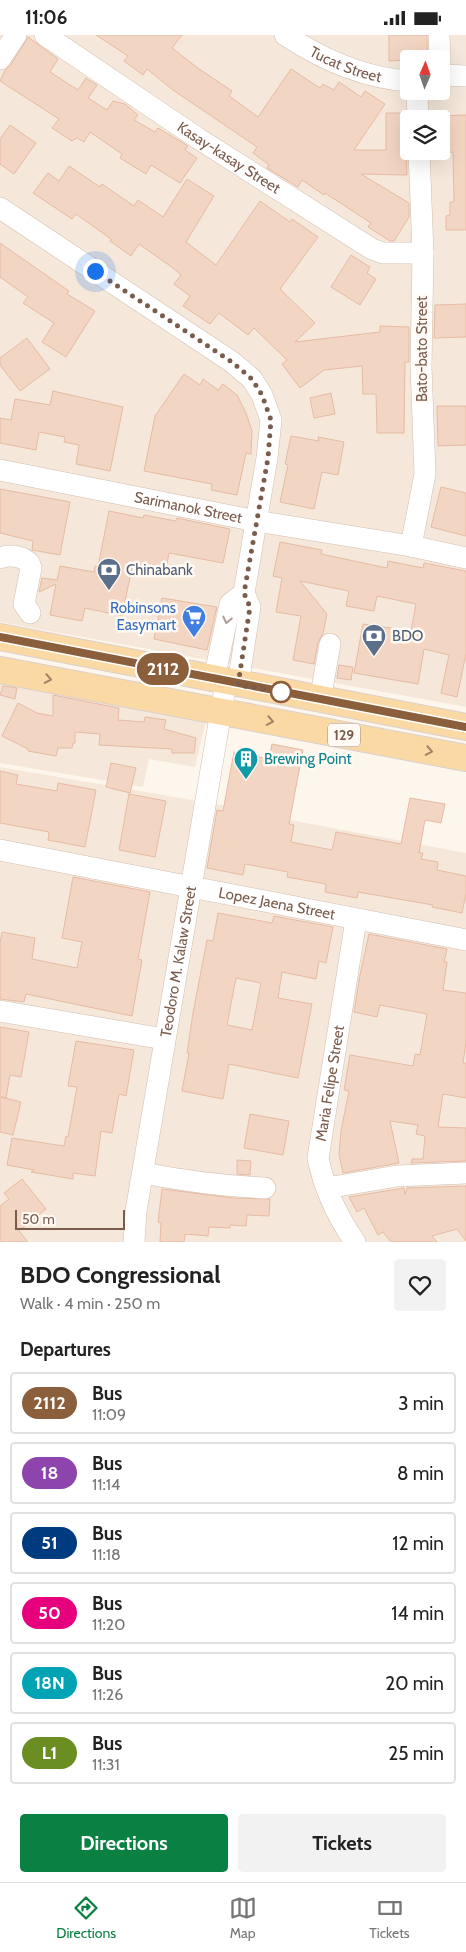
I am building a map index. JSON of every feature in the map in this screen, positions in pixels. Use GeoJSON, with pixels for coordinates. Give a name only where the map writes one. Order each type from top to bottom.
{"type":"FeatureCollection","features":[{"type":"Feature","properties":{"kind":"main road","name":"129"},"geometry":{"type":"LineString","coordinates":[[12,640],[466,727]]}},
{"type":"Feature","properties":{"kind":"main road","name":"129"},"geometry":{"type":"LineString","coordinates":[[0,669],[466,758]]}},
{"type":"Feature","properties":{"kind":"street"},"geometry":{"type":"LineString","coordinates":[[0,59],[16,35]]}},
{"type":"Feature","properties":{"kind":"street","name":"Kasay-kasay Street"},"geometry":{"type":"LineString","coordinates":[[45,35],[199,139],[372,249],[383,253],[423,253]]}},
{"type":"Feature","properties":{"kind":"street","name":"Tucat Street"},"geometry":{"type":"LineString","coordinates":[[285,35],[340,66],[364,74],[400,80]]}},
{"type":"Feature","properties":{"kind":"street"},"geometry":{"type":"LineString","coordinates":[[439,35],[440,50]]}},
{"type":"Feature","properties":{"kind":"street"},"geometry":{"type":"LineString","coordinates":[[450,75],[466,76]]}},
{"type":"Feature","properties":{"kind":"street","name":"Bato-bato Street"},"geometry":{"type":"LineString","coordinates":[[411,546],[425,474],[421,366],[423,253],[419,160]]}},
{"type":"Feature","properties":{"kind":"street","name":"Teodoro M. Kalaw Street"},"geometry":{"type":"LineString","coordinates":[[0,208],[232,362],[252,379],[262,395],[271,420],[268,458],[244,593],[230,604],[226,682],[222,712],[164,1039],[136,1211],[134,1242]]}},
{"type":"Feature","properties":{"kind":"street","name":"Sarimanok Street"},"geometry":{"type":"LineString","coordinates":[[0,470],[256,521],[411,546],[466,558]]}},
{"type":"Feature","properties":{"kind":"street"},"geometry":{"type":"LineString","coordinates":[[0,558],[7,556],[27,559],[30,562],[31,568],[24,604],[30,613]]}},
{"type":"Feature","properties":{"kind":"street"},"geometry":{"type":"LineString","coordinates":[[12,640],[30,613],[38,577]]}},
{"type":"Feature","properties":{"kind":"street"},"geometry":{"type":"LineString","coordinates":[[320,700],[330,644]]}},
{"type":"Feature","properties":{"kind":"street","name":"Lopez Jaena Street"},"geometry":{"type":"LineString","coordinates":[[0,850],[466,940]]}},
{"type":"Feature","properties":{"kind":"street","name":"Maria Felipe Street"},"geometry":{"type":"LineString","coordinates":[[354,1242],[341,1223],[327,1188],[318,1158],[356,919]]}},
{"type":"Feature","properties":{"kind":"street"},"geometry":{"type":"LineString","coordinates":[[0,1011],[164,1039]]}},
{"type":"Feature","properties":{"kind":"street"},"geometry":{"type":"LineString","coordinates":[[143,1173],[186,1182],[230,1187],[264,1188]]}},
{"type":"Feature","properties":{"kind":"street"},"geometry":{"type":"LineString","coordinates":[[327,1188],[397,1176],[466,1173]]}},
{"type":"Feature","properties":{"kind":"shaded area"},"geometry":{"type":"Polygon","coordinates":[[[0,35],[466,35],[466,707],[0,622],[0,35]]]}},
{"type":"Feature","properties":{"kind":"shaded area"},"geometry":{"type":"Polygon","coordinates":[[[0,675],[207,716],[195,767],[149,759],[143,787],[0,763],[0,675]]]}},
{"type":"Feature","properties":{"kind":"shaded area"},"geometry":{"type":"Polygon","coordinates":[[[0,767],[221,805],[466,853],[466,1242],[0,1242],[0,767]]]}},
{"type":"Feature","properties":{"kind":"building"},"geometry":{"type":"Polygon","coordinates":[[[96,35],[182,35],[172,48],[232,91],[229,96],[258,117],[291,69],[320,88],[323,84],[334,90],[339,82],[361,97],[365,91],[385,104],[354,150],[386,150],[386,113],[400,113],[400,160],[407,160],[407,175],[361,174],[409,203],[409,217],[394,241],[390,241],[368,227],[371,223],[325,193],[324,195],[302,180],[298,187],[267,168],[269,165],[253,153],[257,147],[173,90],[147,69],[143,75],[124,61],[128,56],[96,35]]]}},
{"type":"Feature","properties":{"kind":"building"},"geometry":{"type":"Polygon","coordinates":[[[389,35],[427,35],[427,50],[400,50],[400,60],[389,61],[389,35]]]}},
{"type":"Feature","properties":{"kind":"building"},"geometry":{"type":"Polygon","coordinates":[[[28,37],[58,59],[50,72],[78,90],[86,78],[97,85],[88,98],[107,110],[113,101],[125,104],[138,115],[134,120],[155,132],[158,128],[188,146],[185,150],[197,158],[180,183],[151,165],[146,174],[120,158],[122,154],[90,132],[84,142],[77,138],[72,141],[52,128],[59,119],[0,81],[5,70],[10,66],[28,37]]]}},
{"type":"Feature","properties":{"kind":"building"},"geometry":{"type":"Polygon","coordinates":[[[466,115],[466,230],[446,230],[446,216],[450,215],[450,202],[454,202],[453,152],[450,152],[450,116],[466,115]]]}},
{"type":"Feature","properties":{"kind":"building"},"geometry":{"type":"Polygon","coordinates":[[[10,125],[36,143],[14,174],[0,164],[0,139],[10,125]]]}},
{"type":"Feature","properties":{"kind":"building"},"geometry":{"type":"Polygon","coordinates":[[[69,166],[100,187],[102,184],[134,206],[138,200],[163,217],[187,179],[214,196],[186,242],[216,265],[260,201],[290,222],[292,219],[318,237],[280,289],[315,323],[295,342],[380,332],[380,326],[409,327],[409,362],[405,362],[404,433],[377,433],[376,394],[363,394],[362,366],[324,370],[300,388],[282,364],[287,360],[254,328],[248,335],[219,313],[210,324],[183,306],[190,296],[174,284],[181,275],[173,268],[139,244],[131,256],[76,214],[72,219],[33,193],[48,173],[59,181],[69,166]]]}},
{"type":"Feature","properties":{"kind":"building"},"geometry":{"type":"Polygon","coordinates":[[[0,243],[69,291],[67,294],[95,311],[66,357],[42,342],[54,323],[23,303],[28,297],[0,277],[0,243]]]}},
{"type":"Feature","properties":{"kind":"building"},"geometry":{"type":"Polygon","coordinates":[[[351,255],[370,267],[367,273],[376,279],[360,305],[331,287],[351,255]]]}},
{"type":"Feature","properties":{"kind":"building"},"geometry":{"type":"Polygon","coordinates":[[[466,304],[466,337],[434,338],[435,305],[466,304]]]}},
{"type":"Feature","properties":{"kind":"building"},"geometry":{"type":"Polygon","coordinates":[[[27,338],[50,369],[20,391],[0,365],[0,358],[27,338]]]}},
{"type":"Feature","properties":{"kind":"building"},"geometry":{"type":"Polygon","coordinates":[[[184,374],[200,385],[203,379],[218,390],[223,384],[237,395],[246,413],[252,431],[251,454],[246,453],[237,495],[211,490],[212,484],[144,471],[155,416],[184,374]]]}},
{"type":"Feature","properties":{"kind":"building"},"geometry":{"type":"Polygon","coordinates":[[[53,391],[123,407],[110,471],[76,464],[79,445],[64,442],[65,437],[39,432],[36,450],[0,443],[0,418],[11,420],[15,399],[50,405],[53,391]]]}},
{"type":"Feature","properties":{"kind":"building"},"geometry":{"type":"Polygon","coordinates":[[[331,393],[335,414],[314,418],[310,398],[331,393]]]}},
{"type":"Feature","properties":{"kind":"building"},"geometry":{"type":"Polygon","coordinates":[[[437,406],[466,406],[466,445],[438,446],[437,406]]]}},
{"type":"Feature","properties":{"kind":"building"},"geometry":{"type":"Polygon","coordinates":[[[291,436],[319,441],[318,437],[344,442],[338,475],[322,472],[314,509],[280,502],[288,465],[285,464],[291,436]]]}},
{"type":"Feature","properties":{"kind":"building"},"geometry":{"type":"Polygon","coordinates":[[[441,487],[466,493],[466,536],[431,527],[441,487]]]}},
{"type":"Feature","properties":{"kind":"building"},"geometry":{"type":"Polygon","coordinates":[[[0,489],[70,502],[60,555],[32,550],[33,541],[0,533],[0,489]]]}},
{"type":"Feature","properties":{"kind":"building"},"geometry":{"type":"Polygon","coordinates":[[[109,511],[143,518],[144,515],[176,521],[177,518],[230,529],[223,563],[169,553],[166,569],[133,563],[122,616],[85,608],[82,621],[50,615],[56,584],[39,592],[42,578],[57,580],[60,566],[94,572],[95,566],[98,567],[109,511]]]}},
{"type":"Feature","properties":{"kind":"building"},"geometry":{"type":"Polygon","coordinates":[[[280,542],[322,550],[321,554],[387,568],[388,561],[423,568],[424,563],[466,571],[466,654],[457,697],[441,693],[449,655],[424,649],[418,684],[354,673],[363,624],[411,631],[416,604],[377,596],[374,611],[346,606],[349,591],[300,581],[327,614],[323,634],[318,642],[314,664],[293,660],[301,616],[276,612],[282,578],[273,576],[280,542]]]}},
{"type":"Feature","properties":{"kind":"building"},"geometry":{"type":"Polygon","coordinates":[[[162,598],[217,607],[207,650],[154,639],[162,598]]]}},
{"type":"Feature","properties":{"kind":"building"},"geometry":{"type":"Polygon","coordinates":[[[339,665],[353,667],[351,680],[337,678],[339,665]]]}},
{"type":"Feature","properties":{"kind":"building"},"geometry":{"type":"Polygon","coordinates":[[[3,686],[17,688],[15,699],[0,695],[3,686]]]}},
{"type":"Feature","properties":{"kind":"building"},"geometry":{"type":"Polygon","coordinates":[[[53,695],[119,708],[118,720],[144,722],[145,717],[166,720],[164,729],[196,738],[194,753],[172,753],[172,749],[99,745],[100,734],[75,732],[75,743],[73,743],[72,748],[58,748],[56,756],[28,751],[28,749],[2,736],[18,703],[37,713],[53,716],[53,695]]]}},
{"type":"Feature","properties":{"kind":"building"},"geometry":{"type":"Polygon","coordinates":[[[272,744],[303,750],[289,824],[294,825],[291,842],[332,850],[336,832],[401,844],[410,798],[445,804],[441,823],[425,820],[419,853],[423,853],[421,859],[438,862],[437,870],[466,876],[466,894],[462,913],[432,907],[433,905],[358,892],[357,898],[325,892],[326,884],[287,877],[288,872],[245,864],[243,875],[207,868],[217,810],[223,811],[234,752],[269,759],[272,744]]]}},
{"type":"Feature","properties":{"kind":"building"},"geometry":{"type":"Polygon","coordinates":[[[111,763],[136,768],[130,793],[106,787],[111,763]]]}},
{"type":"Feature","properties":{"kind":"building"},"geometry":{"type":"Polygon","coordinates":[[[0,771],[18,775],[16,784],[57,791],[58,783],[96,790],[85,847],[48,840],[49,832],[0,823],[0,771]]]}},
{"type":"Feature","properties":{"kind":"building"},"geometry":{"type":"Polygon","coordinates":[[[129,794],[166,801],[155,857],[119,850],[129,794]]]}},
{"type":"Feature","properties":{"kind":"building"},"geometry":{"type":"Polygon","coordinates":[[[73,877],[150,892],[138,959],[142,960],[132,1016],[26,994],[24,1002],[0,999],[0,943],[2,932],[35,938],[32,959],[77,968],[82,942],[62,938],[73,877]]]}},
{"type":"Feature","properties":{"kind":"building"},"geometry":{"type":"Polygon","coordinates":[[[218,913],[272,923],[274,916],[333,927],[326,963],[319,961],[316,979],[282,972],[278,998],[312,1004],[298,1078],[229,1064],[223,1099],[182,1091],[189,1053],[187,1053],[193,1013],[207,940],[213,941],[218,913]],[[236,978],[227,1025],[252,1030],[261,983],[236,978]]]}},
{"type":"Feature","properties":{"kind":"building"},"geometry":{"type":"Polygon","coordinates":[[[369,934],[447,949],[444,962],[447,962],[443,990],[466,993],[466,1043],[463,1063],[466,1063],[466,1098],[443,1094],[438,1127],[466,1128],[466,1161],[411,1163],[412,1159],[423,1159],[425,1136],[416,1134],[418,1125],[390,1121],[399,1163],[343,1173],[339,1154],[341,1131],[349,1091],[344,1090],[350,1055],[413,1066],[415,1054],[420,1055],[427,1014],[380,1005],[377,1017],[354,1012],[369,934]]]}},
{"type":"Feature","properties":{"kind":"building"},"geometry":{"type":"Polygon","coordinates":[[[0,1027],[29,1032],[21,1077],[10,1075],[6,1098],[1,1097],[21,1102],[13,1135],[0,1132],[0,1027]]]}},
{"type":"Feature","properties":{"kind":"building"},"geometry":{"type":"Polygon","coordinates":[[[76,1041],[134,1050],[126,1096],[119,1094],[112,1133],[101,1131],[95,1176],[73,1173],[73,1179],[31,1172],[34,1170],[7,1165],[12,1138],[64,1146],[66,1136],[68,1137],[77,1087],[68,1086],[76,1041]]]}},
{"type":"Feature","properties":{"kind":"building"},"geometry":{"type":"Polygon","coordinates":[[[250,1114],[289,1121],[283,1155],[244,1148],[250,1114]]]}},
{"type":"Feature","properties":{"kind":"building"},"geometry":{"type":"Polygon","coordinates":[[[237,1160],[251,1161],[250,1175],[237,1174],[237,1160]]]}},
{"type":"Feature","properties":{"kind":"building"},"geometry":{"type":"Polygon","coordinates":[[[22,1179],[46,1209],[19,1231],[28,1242],[0,1242],[0,1206],[9,1199],[4,1193],[22,1179]]]}},
{"type":"Feature","properties":{"kind":"building"},"geometry":{"type":"Polygon","coordinates":[[[466,1186],[466,1241],[457,1229],[432,1236],[437,1242],[391,1242],[383,1232],[378,1235],[364,1208],[357,1212],[349,1197],[404,1188],[405,1195],[407,1188],[466,1186]]]}},
{"type":"Feature","properties":{"kind":"building"},"geometry":{"type":"Polygon","coordinates":[[[162,1189],[233,1198],[270,1199],[269,1216],[247,1215],[246,1226],[230,1225],[230,1228],[209,1227],[208,1236],[185,1234],[184,1242],[160,1242],[161,1223],[158,1222],[162,1189]]]}},
{"type":"Feature","properties":{"kind":"bus line","name":"2112"},"geometry":{"type":"LineString","coordinates":[[0,637],[466,727]]}},
{"type":"Feature","properties":{"kind":"place","name":"Chinabank"},"geometry":{"type":"Point","coordinates":[109,591]}},
{"type":"Feature","properties":{"kind":"place","name":"Robinsons Easymart"},"geometry":{"type":"Point","coordinates":[194,638]}},
{"type":"Feature","properties":{"kind":"place","name":"BDO"},"geometry":{"type":"Point","coordinates":[374,657]}},
{"type":"Feature","properties":{"kind":"place","name":"Brewing Point"},"geometry":{"type":"Point","coordinates":[246,780]}},
{"type":"Feature","properties":{"kind":"route"},"geometry":{"type":"LineString","coordinates":[[95,271],[232,362],[252,379],[262,395],[271,420],[268,458],[244,593],[250,607],[238,685],[284,693],[281,692]]}}]}
